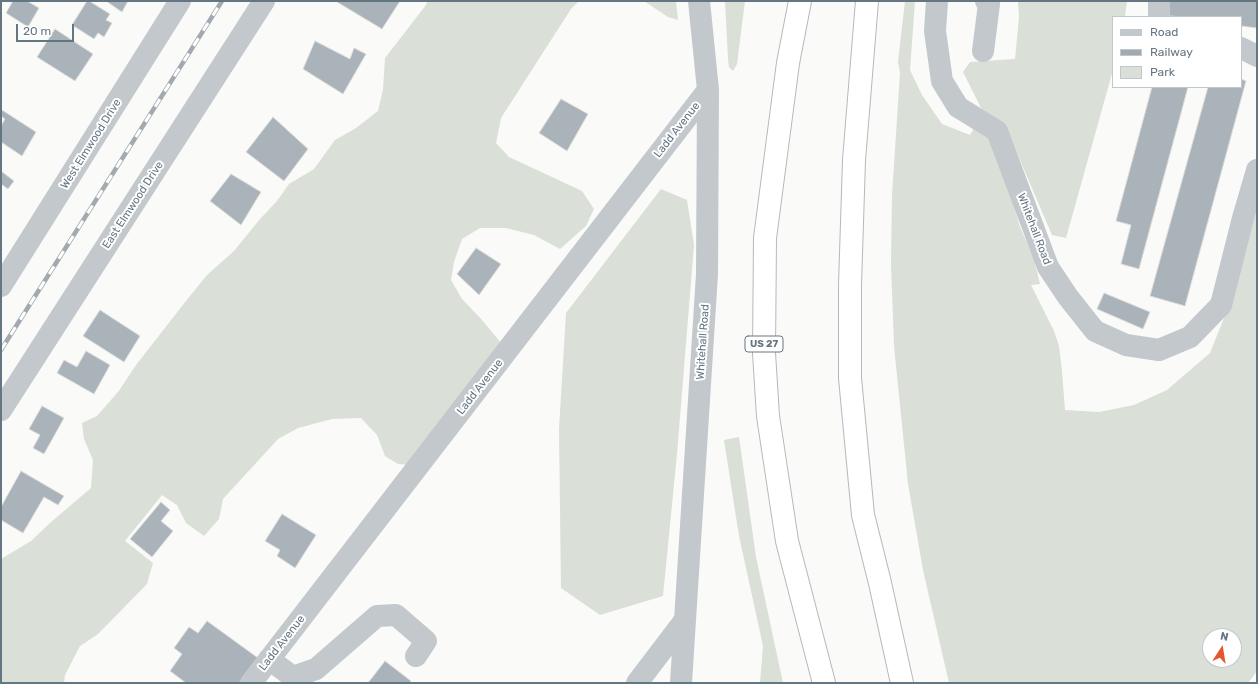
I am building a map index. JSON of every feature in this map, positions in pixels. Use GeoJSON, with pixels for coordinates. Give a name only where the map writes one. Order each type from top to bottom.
{"type":"FeatureCollection","features":[{"type":"Feature","properties":{"kind":"highway"},"geometry":{"type":"LineString","coordinates":[[788,63],[791,1]]}},
{"type":"Feature","properties":{"kind":"highway","name":"US 27"},"geometry":{"type":"LineString","coordinates":[[800,1],[788,63],[765,238],[764,353],[768,416],[787,541],[824,683]]}},
{"type":"Feature","properties":{"kind":"highway"},"geometry":{"type":"LineString","coordinates":[[867,1],[854,160],[850,285],[850,378],[862,515],[880,583],[902,683]]}},
{"type":"Feature","properties":{"kind":"street","name":"West Elmwood Drive"},"geometry":{"type":"LineString","coordinates":[[1,286],[180,1]]}},
{"type":"Feature","properties":{"kind":"street","name":"East Elmwood Drive"},"geometry":{"type":"LineString","coordinates":[[1,410],[264,1]]}},
{"type":"Feature","properties":{"kind":"street","name":"Whitehall Road"},"geometry":{"type":"LineString","coordinates":[[681,683],[707,274],[708,90],[699,1]]}},
{"type":"Feature","properties":{"kind":"street","name":"Whitehall Road"},"geometry":{"type":"LineString","coordinates":[[937,1],[935,31],[942,81],[958,107],[997,131],[1048,267],[1068,297],[1095,331],[1126,345],[1159,350],[1190,336],[1221,305],[1257,170]]}},
{"type":"Feature","properties":{"kind":"street"},"geometry":{"type":"LineString","coordinates":[[983,51],[989,4],[986,1]]}},
{"type":"Feature","properties":{"kind":"street"},"geometry":{"type":"LineString","coordinates":[[1159,1],[1159,16]]}},
{"type":"Feature","properties":{"kind":"street"},"geometry":{"type":"LineString","coordinates":[[1242,48],[1257,56]]}},
{"type":"Feature","properties":{"kind":"street","name":"Ladd Avenue"},"geometry":{"type":"LineString","coordinates":[[251,683],[708,90]]}},
{"type":"Feature","properties":{"kind":"street"},"geometry":{"type":"LineString","coordinates":[[269,659],[293,677],[316,668],[377,616],[396,615],[426,642],[416,656]]}},
{"type":"Feature","properties":{"kind":"street"},"geometry":{"type":"LineString","coordinates":[[637,683],[685,620]]}},
{"type":"Feature","properties":{"kind":"green space"},"geometry":{"type":"Polygon","coordinates":[[[427,1],[579,1],[571,9],[501,118],[496,143],[509,157],[582,191],[594,209],[586,226],[560,249],[534,235],[506,228],[480,228],[462,239],[454,262],[451,280],[462,299],[501,343],[411,465],[398,464],[385,456],[377,435],[361,418],[332,419],[298,428],[278,439],[223,499],[219,519],[204,536],[186,523],[177,505],[162,495],[125,541],[153,563],[147,584],[98,634],[80,646],[65,675],[64,683],[1,683],[1,559],[31,541],[91,488],[93,460],[84,439],[82,423],[97,416],[118,392],[136,365],[207,275],[234,251],[277,201],[289,184],[314,169],[335,140],[356,128],[378,111],[383,90],[385,58],[426,5],[427,1]]]}},
{"type":"Feature","properties":{"kind":"green space"},"geometry":{"type":"Polygon","coordinates":[[[644,1],[676,1],[678,20],[668,17],[644,1]]]}},
{"type":"Feature","properties":{"kind":"green space"},"geometry":{"type":"Polygon","coordinates":[[[725,1],[745,1],[737,64],[733,71],[729,67],[728,59],[725,1]]]}},
{"type":"Feature","properties":{"kind":"green space"},"geometry":{"type":"Polygon","coordinates":[[[905,1],[915,1],[910,70],[922,95],[942,124],[970,135],[974,128],[988,136],[1001,162],[1020,227],[1034,259],[1040,284],[1031,285],[1054,331],[1059,346],[1065,410],[1099,412],[1134,405],[1167,390],[1210,353],[1226,313],[1257,209],[1257,671],[1248,683],[949,683],[923,570],[908,484],[894,346],[891,264],[892,195],[900,73],[898,62],[905,1]]]}},
{"type":"Feature","properties":{"kind":"green space"},"geometry":{"type":"Polygon","coordinates":[[[1018,1],[1127,1],[1125,16],[1112,16],[1112,74],[1066,238],[1052,235],[1005,125],[981,108],[963,72],[970,62],[1015,59],[1019,17],[1018,1]]]}},
{"type":"Feature","properties":{"kind":"green space"},"geometry":{"type":"Polygon","coordinates":[[[661,189],[687,200],[694,245],[677,454],[663,596],[600,615],[561,588],[559,429],[566,313],[661,189]]]}},
{"type":"Feature","properties":{"kind":"green space"},"geometry":{"type":"Polygon","coordinates":[[[739,437],[756,557],[783,683],[760,683],[763,646],[739,536],[724,440],[739,437]]]}},
{"type":"Feature","properties":{"kind":"building"},"geometry":{"type":"Polygon","coordinates":[[[13,1],[27,1],[39,8],[28,27],[6,13],[13,1]]]}},
{"type":"Feature","properties":{"kind":"building"},"geometry":{"type":"Polygon","coordinates":[[[87,1],[110,14],[106,20],[112,23],[104,37],[98,33],[94,39],[72,25],[87,1]]]}},
{"type":"Feature","properties":{"kind":"building"},"geometry":{"type":"Polygon","coordinates":[[[106,1],[128,1],[122,12],[106,1]]]}},
{"type":"Feature","properties":{"kind":"building"},"geometry":{"type":"Polygon","coordinates":[[[400,1],[382,29],[337,2],[400,1]]]}},
{"type":"Feature","properties":{"kind":"building"},"geometry":{"type":"Polygon","coordinates":[[[1165,1],[1257,1],[1257,28],[1242,26],[1242,16],[1163,15],[1165,1]]]}},
{"type":"Feature","properties":{"kind":"building"},"geometry":{"type":"Polygon","coordinates":[[[55,29],[93,54],[75,81],[37,57],[55,29]]]}},
{"type":"Feature","properties":{"kind":"building"},"geometry":{"type":"Polygon","coordinates":[[[315,41],[350,59],[354,48],[366,54],[343,94],[303,69],[315,41]]]}},
{"type":"Feature","properties":{"kind":"building"},"geometry":{"type":"Polygon","coordinates":[[[1242,79],[1246,81],[1185,306],[1150,296],[1208,88],[1242,88],[1242,79]]]}},
{"type":"Feature","properties":{"kind":"building"},"geometry":{"type":"Polygon","coordinates":[[[1152,88],[1188,88],[1139,269],[1121,264],[1131,225],[1116,221],[1152,88]]]}},
{"type":"Feature","properties":{"kind":"building"},"geometry":{"type":"Polygon","coordinates":[[[561,99],[588,114],[567,151],[539,133],[561,99]]]}},
{"type":"Feature","properties":{"kind":"building"},"geometry":{"type":"Polygon","coordinates":[[[2,110],[36,132],[22,156],[1,142],[1,126],[5,119],[1,116],[2,110]]]}},
{"type":"Feature","properties":{"kind":"building"},"geometry":{"type":"Polygon","coordinates":[[[273,117],[308,149],[284,181],[246,152],[273,117]]]}},
{"type":"Feature","properties":{"kind":"building"},"geometry":{"type":"Polygon","coordinates":[[[1,171],[14,181],[8,189],[1,184],[1,171]]]}},
{"type":"Feature","properties":{"kind":"building"},"geometry":{"type":"Polygon","coordinates":[[[231,174],[261,192],[241,225],[210,201],[231,174]]]}},
{"type":"Feature","properties":{"kind":"building"},"geometry":{"type":"Polygon","coordinates":[[[476,248],[501,264],[479,295],[457,274],[476,248]]]}},
{"type":"Feature","properties":{"kind":"building"},"geometry":{"type":"Polygon","coordinates":[[[1104,293],[1150,312],[1143,329],[1097,309],[1104,293]]]}},
{"type":"Feature","properties":{"kind":"building"},"geometry":{"type":"Polygon","coordinates":[[[100,310],[140,336],[124,362],[83,336],[100,310]]]}},
{"type":"Feature","properties":{"kind":"building"},"geometry":{"type":"Polygon","coordinates":[[[86,351],[110,365],[94,394],[57,373],[64,360],[77,367],[86,351]]]}},
{"type":"Feature","properties":{"kind":"building"},"geometry":{"type":"Polygon","coordinates":[[[42,406],[64,418],[44,454],[33,448],[40,435],[29,429],[42,406]]]}},
{"type":"Feature","properties":{"kind":"building"},"geometry":{"type":"Polygon","coordinates":[[[21,471],[64,496],[58,505],[44,497],[23,533],[1,520],[1,507],[21,471]]]}},
{"type":"Feature","properties":{"kind":"building"},"geometry":{"type":"Polygon","coordinates":[[[161,502],[170,510],[161,521],[173,531],[152,557],[130,539],[161,502]]]}},
{"type":"Feature","properties":{"kind":"building"},"geometry":{"type":"Polygon","coordinates":[[[282,514],[316,535],[295,568],[277,556],[280,550],[265,541],[282,514]]]}},
{"type":"Feature","properties":{"kind":"building"},"geometry":{"type":"Polygon","coordinates":[[[207,621],[258,658],[239,683],[186,683],[170,671],[182,654],[174,648],[189,627],[198,633],[207,621]]]}},
{"type":"Feature","properties":{"kind":"building"},"geometry":{"type":"Polygon","coordinates":[[[385,661],[411,681],[409,683],[368,683],[385,661]]]}},
{"type":"Feature","properties":{"kind":"railway"},"geometry":{"type":"LineString","coordinates":[[1,350],[222,1]]}}]}
